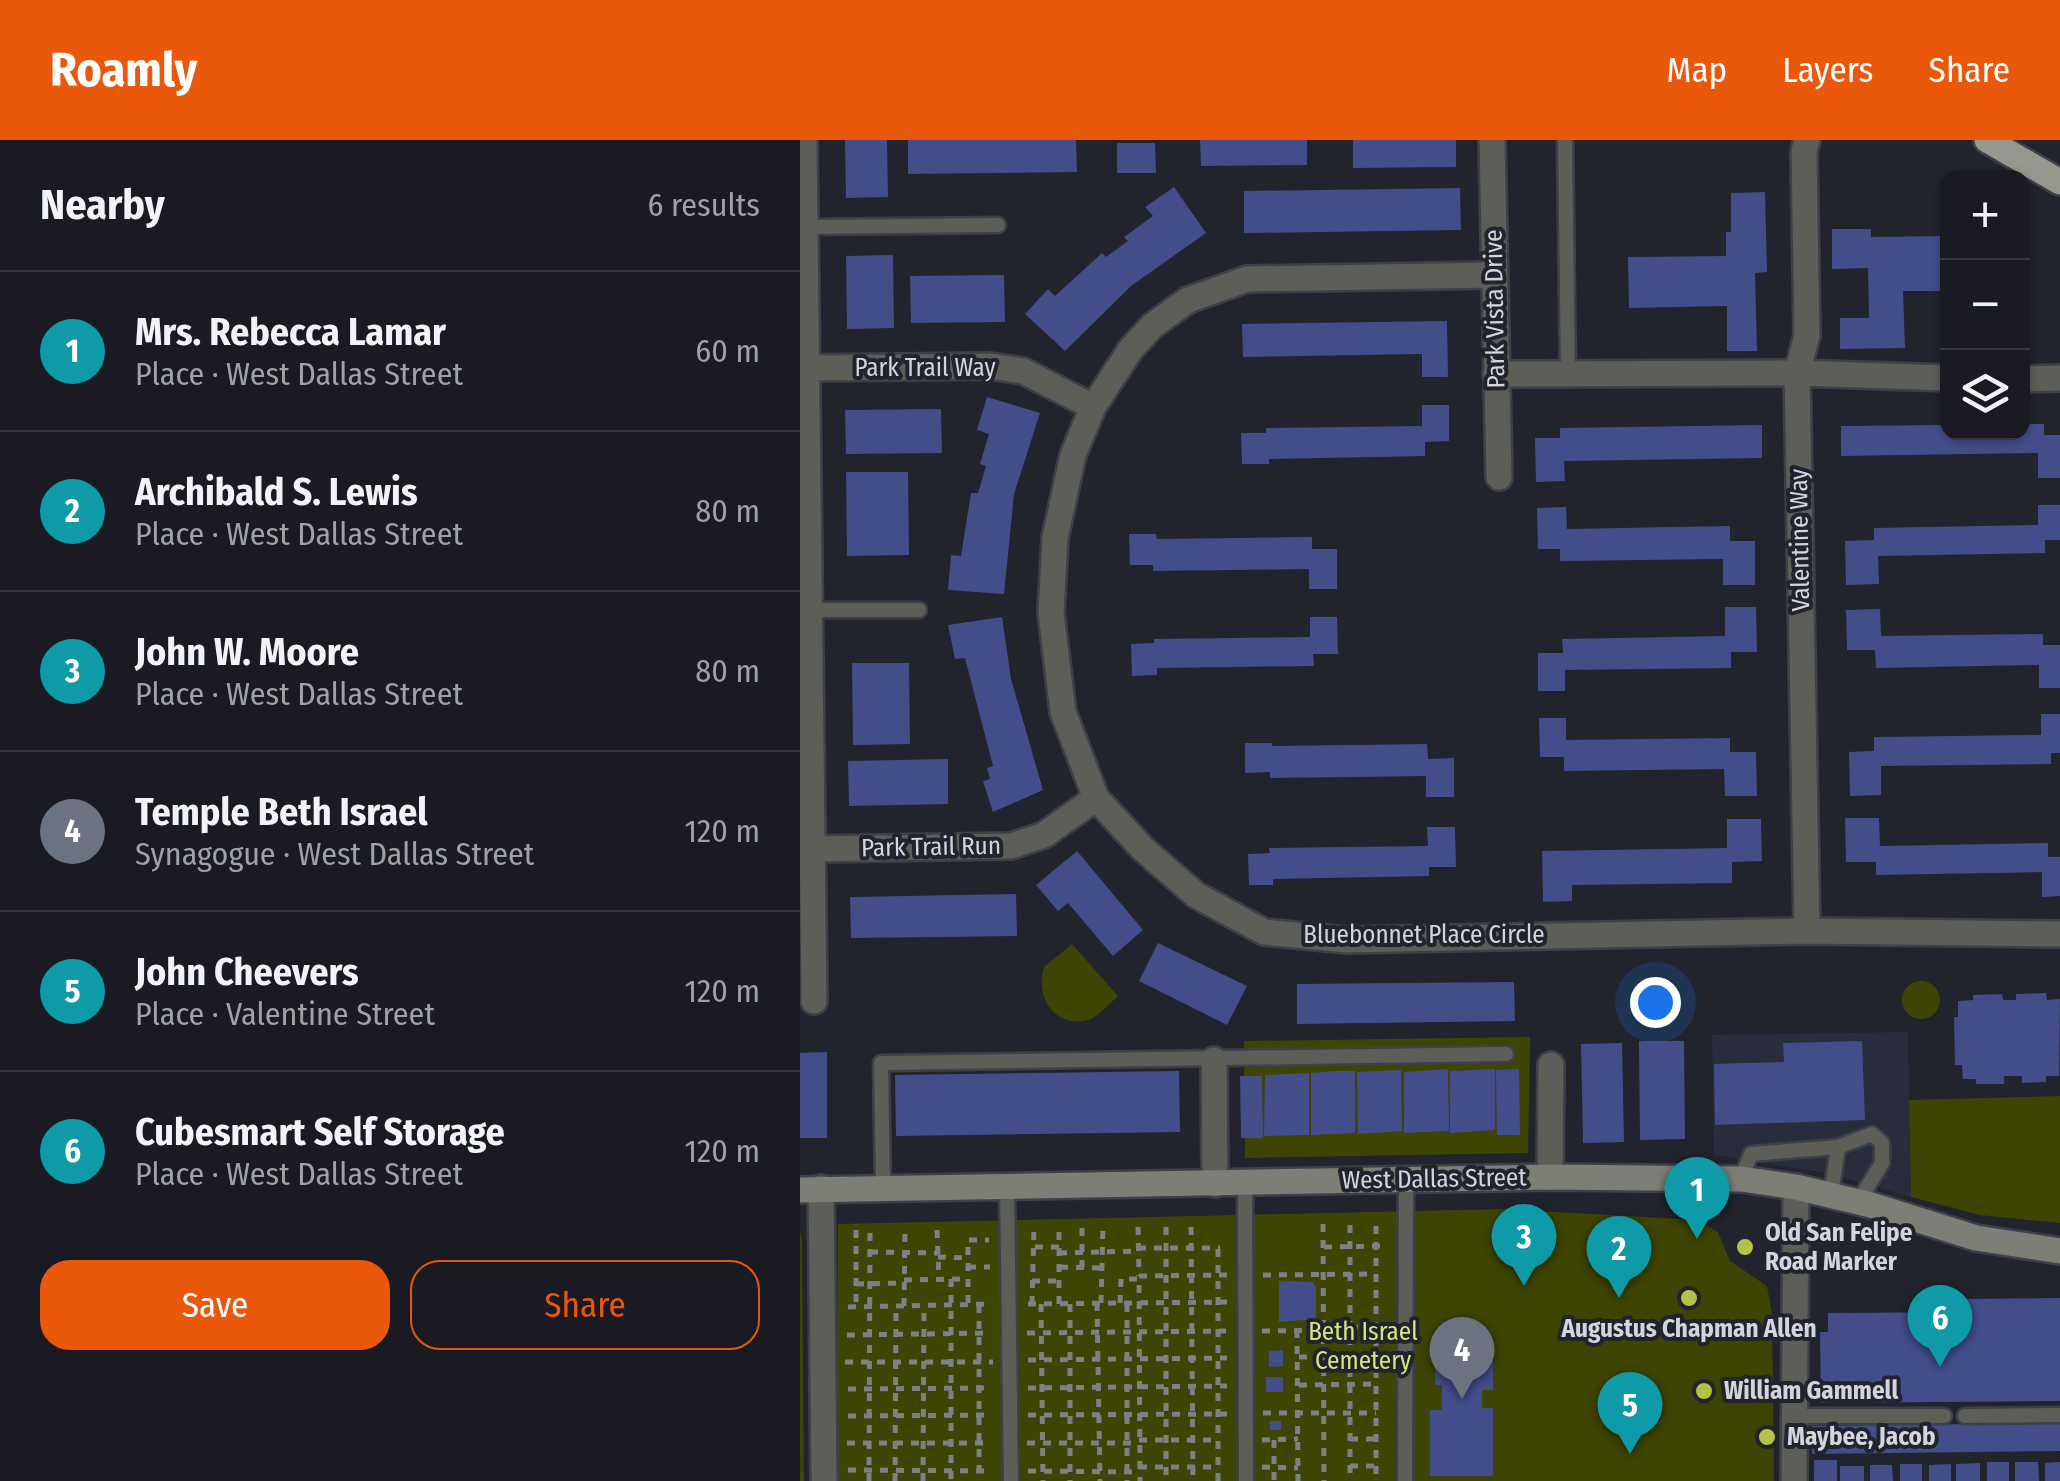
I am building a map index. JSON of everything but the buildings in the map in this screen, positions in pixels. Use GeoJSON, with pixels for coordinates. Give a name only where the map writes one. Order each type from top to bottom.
{"type":"FeatureCollection","features":[{"type":"Feature","properties":{"kind":"main road"},"geometry":{"type":"LineString","coordinates":[[1987,140],[2060,182]]}},
{"type":"Feature","properties":{"kind":"main road","name":"West Dallas Street"},"geometry":{"type":"LineString","coordinates":[[811,1189],[1550,1177],[1741,1179],[1831,1195],[1976,1238],[2060,1252]]}},
{"type":"Feature","properties":{"kind":"street"},"geometry":{"type":"LineString","coordinates":[[804,140],[814,1001]]}},
{"type":"Feature","properties":{"kind":"street","name":"Park Vista Drive"},"geometry":{"type":"LineString","coordinates":[[1492,140],[1498,477]]}},
{"type":"Feature","properties":{"kind":"street","name":"Valentine Way"},"geometry":{"type":"LineString","coordinates":[[1806,146],[1808,334],[1797,373],[1807,931]]}},
{"type":"Feature","properties":{"kind":"street","name":"Bluebonnet Place Circle"},"geometry":{"type":"LineString","coordinates":[[1494,275],[1247,279],[1188,300],[1152,326],[1130,349],[1093,408],[1073,455],[1055,538],[1051,613],[1062,712],[1096,798],[1142,848],[1196,896],[1264,932],[1347,940],[1807,931],[2060,934]]}},
{"type":"Feature","properties":{"kind":"street","name":"Park Trail Way"},"geometry":{"type":"LineString","coordinates":[[808,368],[990,366],[1023,371],[1093,408]]}},
{"type":"Feature","properties":{"kind":"street"},"geometry":{"type":"LineString","coordinates":[[1496,374],[1797,373],[1940,378]]}},
{"type":"Feature","properties":{"kind":"street"},"geometry":{"type":"LineString","coordinates":[[2030,379],[2060,378]]}},
{"type":"Feature","properties":{"kind":"street","name":"Park Trail Run"},"geometry":{"type":"LineString","coordinates":[[813,850],[1011,846],[1044,835],[1096,798]]}},
{"type":"Feature","properties":{"kind":"street"},"geometry":{"type":"LineString","coordinates":[[1214,1060],[1214,1184]]}},
{"type":"Feature","properties":{"kind":"street"},"geometry":{"type":"LineString","coordinates":[[1550,1066],[1550,1177]]}},
{"type":"Feature","properties":{"kind":"street"},"geometry":{"type":"LineString","coordinates":[[1794,1481],[1796,1187]]}},
{"type":"Feature","properties":{"kind":"street"},"geometry":{"type":"LineString","coordinates":[[811,1189],[824,1481]]}},
{"type":"Feature","properties":{"kind":"lane"},"geometry":{"type":"LineString","coordinates":[[1565,140],[1568,374]]}},
{"type":"Feature","properties":{"kind":"lane"},"geometry":{"type":"LineString","coordinates":[[805,228],[998,225]]}},
{"type":"Feature","properties":{"kind":"lane"},"geometry":{"type":"LineString","coordinates":[[810,610],[919,610]]}},
{"type":"Feature","properties":{"kind":"lane"},"geometry":{"type":"LineString","coordinates":[[882,1187],[881,1063],[1506,1054]]}},
{"type":"Feature","properties":{"kind":"lane"},"geometry":{"type":"LineString","coordinates":[[1741,1179],[1752,1154],[1838,1147],[1872,1134],[1882,1144],[1882,1163],[1858,1202]]}},
{"type":"Feature","properties":{"kind":"lane"},"geometry":{"type":"LineString","coordinates":[[1831,1195],[1838,1147]]}},
{"type":"Feature","properties":{"kind":"lane"},"geometry":{"type":"LineString","coordinates":[[1405,1481],[1406,1180]]}},
{"type":"Feature","properties":{"kind":"lane"},"geometry":{"type":"LineString","coordinates":[[1245,1184],[1246,1474]]}},
{"type":"Feature","properties":{"kind":"lane"},"geometry":{"type":"LineString","coordinates":[[1007,1186],[1011,1481]]}},
{"type":"Feature","properties":{"kind":"lane"},"geometry":{"type":"LineString","coordinates":[[1965,1416],[2060,1415]]}},
{"type":"Feature","properties":{"kind":"lane"},"geometry":{"type":"LineString","coordinates":[[1794,1416],[1944,1416]]}},
{"type":"Feature","properties":{"kind":"path"},"geometry":{"type":"LineString","coordinates":[[1323,1224],[1324,1481]]}},
{"type":"Feature","properties":{"kind":"path"},"geometry":{"type":"LineString","coordinates":[[1350,1225],[1350,1481]]}},
{"type":"Feature","properties":{"kind":"path"},"geometry":{"type":"LineString","coordinates":[[1376,1226],[1376,1481]]}},
{"type":"Feature","properties":{"kind":"path"},"geometry":{"type":"LineString","coordinates":[[1166,1227],[1166,1481]]}},
{"type":"Feature","properties":{"kind":"path"},"geometry":{"type":"LineString","coordinates":[[1191,1227],[1193,1481]]}},
{"type":"Feature","properties":{"kind":"path"},"geometry":{"type":"LineString","coordinates":[[1032,1304],[1034,1228]]}},
{"type":"Feature","properties":{"kind":"path"},"geometry":{"type":"LineString","coordinates":[[1082,1228],[1082,1268]]}},
{"type":"Feature","properties":{"kind":"path"},"geometry":{"type":"LineString","coordinates":[[1100,1481],[1098,1332],[1103,1228]]}},
{"type":"Feature","properties":{"kind":"path"},"geometry":{"type":"LineString","coordinates":[[1138,1228],[1140,1481]]}},
{"type":"Feature","properties":{"kind":"path"},"geometry":{"type":"LineString","coordinates":[[1059,1229],[1059,1304]]}},
{"type":"Feature","properties":{"kind":"path"},"geometry":{"type":"LineString","coordinates":[[856,1230],[856,1307]]}},
{"type":"Feature","properties":{"kind":"path"},"geometry":{"type":"LineString","coordinates":[[904,1306],[905,1230]]}},
{"type":"Feature","properties":{"kind":"path"},"geometry":{"type":"LineString","coordinates":[[937,1230],[939,1279]]}},
{"type":"Feature","properties":{"kind":"path"},"geometry":{"type":"LineString","coordinates":[[842,1240],[870,1234],[868,1481]]}},
{"type":"Feature","properties":{"kind":"path"},"geometry":{"type":"LineString","coordinates":[[968,1304],[968,1240],[1082,1253],[1246,1248]]}},
{"type":"Feature","properties":{"kind":"path"},"geometry":{"type":"LineString","coordinates":[[1324,1247],[1406,1246]]}},
{"type":"Feature","properties":{"kind":"path"},"geometry":{"type":"LineString","coordinates":[[1218,1248],[1218,1481]]}},
{"type":"Feature","properties":{"kind":"path"},"geometry":{"type":"LineString","coordinates":[[844,1262],[870,1254],[905,1252],[968,1258]]}},
{"type":"Feature","properties":{"kind":"path"},"geometry":{"type":"LineString","coordinates":[[1059,1268],[1102,1268]]}},
{"type":"Feature","properties":{"kind":"path"},"geometry":{"type":"LineString","coordinates":[[951,1279],[952,1481]]}},
{"type":"Feature","properties":{"kind":"path"},"geometry":{"type":"LineString","coordinates":[[843,1285],[968,1279]]}},
{"type":"Feature","properties":{"kind":"path"},"geometry":{"type":"LineString","coordinates":[[1127,1481],[1127,1332],[1122,1279],[1139,1279]]}},
{"type":"Feature","properties":{"kind":"path"},"geometry":{"type":"LineString","coordinates":[[1032,1280],[1059,1280]]}},
{"type":"Feature","properties":{"kind":"path"},"geometry":{"type":"LineString","coordinates":[[845,1307],[1246,1302]]}},
{"type":"Feature","properties":{"kind":"path"},"geometry":{"type":"LineString","coordinates":[[1070,1303],[1070,1481]]}},
{"type":"Feature","properties":{"kind":"path"},"geometry":{"type":"LineString","coordinates":[[978,1304],[979,1481]]}},
{"type":"Feature","properties":{"kind":"path"},"geometry":{"type":"LineString","coordinates":[[1041,1304],[1043,1481]]}},
{"type":"Feature","properties":{"kind":"path"},"geometry":{"type":"LineString","coordinates":[[896,1306],[896,1481]]}},
{"type":"Feature","properties":{"kind":"path"},"geometry":{"type":"LineString","coordinates":[[923,1481],[924,1306]]}},
{"type":"Feature","properties":{"kind":"path"},"geometry":{"type":"LineString","coordinates":[[844,1335],[1376,1328]]}},
{"type":"Feature","properties":{"kind":"path"},"geometry":{"type":"LineString","coordinates":[[1297,1330],[1298,1481]]}},
{"type":"Feature","properties":{"kind":"path"},"geometry":{"type":"LineString","coordinates":[[1298,1357],[1376,1356]]}},
{"type":"Feature","properties":{"kind":"path"},"geometry":{"type":"LineString","coordinates":[[845,1362],[1246,1358]]}},
{"type":"Feature","properties":{"kind":"path"},"geometry":{"type":"LineString","coordinates":[[1298,1385],[1376,1384]]}},
{"type":"Feature","properties":{"kind":"path"},"geometry":{"type":"LineString","coordinates":[[845,1389],[1246,1386]]}},
{"type":"Feature","properties":{"kind":"path"},"geometry":{"type":"LineString","coordinates":[[846,1416],[1376,1413]]}},
{"type":"Feature","properties":{"kind":"path"},"geometry":{"type":"LineString","coordinates":[[1140,1440],[1298,1439]]}},
{"type":"Feature","properties":{"kind":"path"},"geometry":{"type":"LineString","coordinates":[[1350,1439],[1376,1439]]}},
{"type":"Feature","properties":{"kind":"path"},"geometry":{"type":"LineString","coordinates":[[1274,1440],[1274,1481]]}},
{"type":"Feature","properties":{"kind":"path"},"geometry":{"type":"LineString","coordinates":[[1140,1466],[1218,1467],[1246,1474],[1298,1468]]}},
{"type":"Feature","properties":{"kind":"path"},"geometry":{"type":"LineString","coordinates":[[1350,1466],[1376,1466]]}},
{"type":"Feature","properties":{"kind":"shaded area"},"geometry":{"type":"Polygon","coordinates":[[[1908,1032],[1911,1197],[1831,1174],[1714,1155],[1712,1035],[1908,1032]]]}},
{"type":"Feature","properties":{"kind":"green space"},"geometry":{"type":"Polygon","coordinates":[[[1072,944],[1118,996],[1085,1021],[1063,1019],[1055,1013],[1042,988],[1044,967],[1072,944]]]}},
{"type":"Feature","properties":{"kind":"green space"},"geometry":{"type":"Polygon","coordinates":[[[1921,981],[1934,987],[1940,1000],[1934,1013],[1921,1019],[1908,1013],[1902,1000],[1908,987],[1921,981]]]}},
{"type":"Feature","properties":{"kind":"green space"},"geometry":{"type":"Polygon","coordinates":[[[1530,1037],[1528,1153],[1245,1158],[1244,1041],[1530,1037]]]}},
{"type":"Feature","properties":{"kind":"green space"},"geometry":{"type":"Polygon","coordinates":[[[2060,1096],[2060,1223],[1980,1215],[1911,1197],[1909,1100],[2060,1096]]]}},
{"type":"Feature","properties":{"kind":"green space","name":"Beth Israel Cemetery"},"geometry":{"type":"Polygon","coordinates":[[[1502,1209],[1697,1220],[1718,1232],[1730,1261],[1767,1286],[1772,1314],[1774,1481],[836,1481],[838,1224],[1502,1209]]]}},
{"type":"Feature","properties":{"kind":"green space"},"geometry":{"type":"Polygon","coordinates":[[[800,1229],[802,1241],[804,1481],[800,1481],[800,1229]]]}},
{"type":"Feature","properties":{"kind":"place","name":"Mrs. Rebecca Lamar"},"geometry":{"type":"Point","coordinates":[1697,1239]}},
{"type":"Feature","properties":{"kind":"place","name":"Old San Felipe Road Marker"},"geometry":{"type":"Point","coordinates":[1745,1247]}},
{"type":"Feature","properties":{"kind":"place","name":"John W. Moore"},"geometry":{"type":"Point","coordinates":[1524,1286]}},
{"type":"Feature","properties":{"kind":"place","name":"Archibald S. Lewis"},"geometry":{"type":"Point","coordinates":[1619,1298]}},
{"type":"Feature","properties":{"kind":"place","name":"Augustus Chapman Allen"},"geometry":{"type":"Point","coordinates":[1689,1298]}},
{"type":"Feature","properties":{"kind":"place","name":"Cubesmart Self Storage"},"geometry":{"type":"Point","coordinates":[1940,1367]}},
{"type":"Feature","properties":{"kind":"place","name":"William Gammell"},"geometry":{"type":"Point","coordinates":[1704,1391]}},
{"type":"Feature","properties":{"kind":"place","name":"Temple Beth Israel"},"geometry":{"type":"Point","coordinates":[1462,1399]}},
{"type":"Feature","properties":{"kind":"place","name":"Maybee, Jacob"},"geometry":{"type":"Point","coordinates":[1767,1437]}},
{"type":"Feature","properties":{"kind":"place","name":"John Cheevers"},"geometry":{"type":"Point","coordinates":[1630,1454]}}]}
